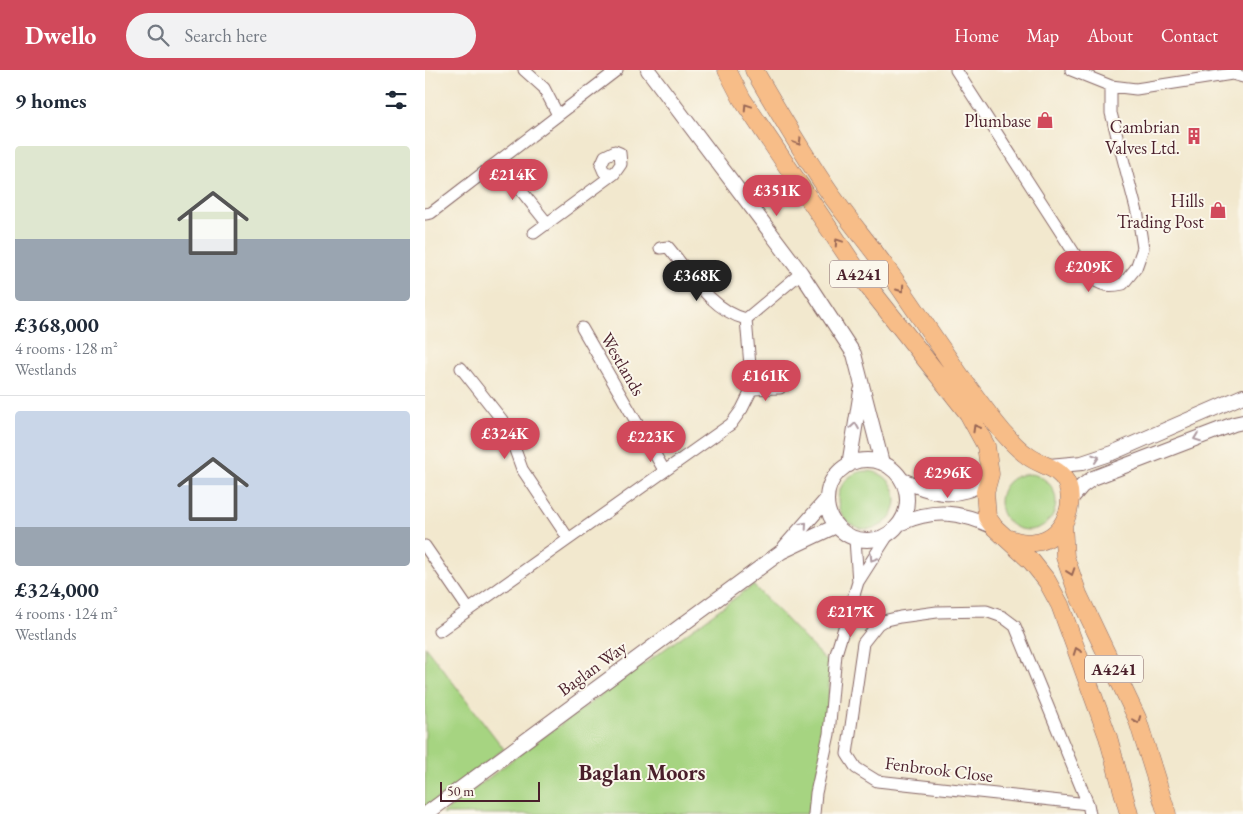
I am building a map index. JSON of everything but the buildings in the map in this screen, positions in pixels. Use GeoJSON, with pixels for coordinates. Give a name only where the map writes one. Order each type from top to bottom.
{"type":"FeatureCollection","features":[{"type":"Feature","properties":{"kind":"main road","name":"A4241"},"geometry":{"type":"LineString","coordinates":[[727,70],[742,99],[867,285],[968,413],[987,446],[990,460],[989,481],[985,492],[987,517],[1032,562],[1047,581],[1060,605],[1108,736],[1129,814]]}},
{"type":"Feature","properties":{"kind":"main road","name":"A4241"},"geometry":{"type":"LineString","coordinates":[[755,70],[824,185],[889,272],[987,412],[1014,444],[1029,457],[1049,466],[1063,478],[1070,500],[1069,512],[1063,524],[1065,557],[1078,594],[1137,718],[1167,814]]}},
{"type":"Feature","properties":{"kind":"main road"},"geometry":{"type":"LineString","coordinates":[[1000,532],[1021,543],[1037,542],[1052,536],[1063,524]]}},
{"type":"Feature","properties":{"kind":"street"},"geometry":{"type":"LineString","coordinates":[[524,70],[544,88],[558,115]]}},
{"type":"Feature","properties":{"kind":"street"},"geometry":{"type":"LineString","coordinates":[[425,214],[431,213],[499,163],[617,70]]}},
{"type":"Feature","properties":{"kind":"street"},"geometry":{"type":"LineString","coordinates":[[648,70],[801,273],[829,313],[854,354],[882,463]]}},
{"type":"Feature","properties":{"kind":"street"},"geometry":{"type":"LineString","coordinates":[[956,70],[1089,276],[1099,285],[1109,286],[1123,284],[1136,268],[1143,248],[1138,216],[1111,113],[1111,86]]}},
{"type":"Feature","properties":{"kind":"street"},"geometry":{"type":"LineString","coordinates":[[1071,70],[1111,86],[1136,90],[1243,73]]}},
{"type":"Feature","properties":{"kind":"street"},"geometry":{"type":"LineString","coordinates":[[499,163],[547,223]]}},
{"type":"Feature","properties":{"kind":"street"},"geometry":{"type":"LineString","coordinates":[[534,233],[613,174]]}},
{"type":"Feature","properties":{"kind":"street"},"geometry":{"type":"LineString","coordinates":[[659,248],[668,247],[717,305],[731,315],[745,319]]}},
{"type":"Feature","properties":{"kind":"street"},"geometry":{"type":"LineString","coordinates":[[745,319],[801,273]]}},
{"type":"Feature","properties":{"kind":"street"},"geometry":{"type":"LineString","coordinates":[[439,631],[731,424],[742,409],[751,389],[745,319]]}},
{"type":"Feature","properties":{"kind":"street","name":"Westlands"},"geometry":{"type":"LineString","coordinates":[[582,328],[664,470]]}},
{"type":"Feature","properties":{"kind":"street"},"geometry":{"type":"LineString","coordinates":[[461,368],[506,425],[522,469],[568,538]]}},
{"type":"Feature","properties":{"kind":"street"},"geometry":{"type":"LineString","coordinates":[[849,464],[862,386]]}},
{"type":"Feature","properties":{"kind":"street"},"geometry":{"type":"LineString","coordinates":[[751,389],[780,388]]}},
{"type":"Feature","properties":{"kind":"street"},"geometry":{"type":"LineString","coordinates":[[1049,466],[1082,463],[1112,453],[1243,396]]}},
{"type":"Feature","properties":{"kind":"street"},"geometry":{"type":"LineString","coordinates":[[1070,500],[1081,486],[1093,478],[1243,422]]}},
{"type":"Feature","properties":{"kind":"street"},"geometry":{"type":"LineString","coordinates":[[888,535],[867,541],[855,539],[836,526],[831,518],[827,499],[833,479],[849,464],[871,460],[882,463],[894,470],[902,480],[908,502],[901,523]]}},
{"type":"Feature","properties":{"kind":"street"},"geometry":{"type":"LineString","coordinates":[[902,480],[929,491],[954,495],[989,481]]}},
{"type":"Feature","properties":{"kind":"street","name":"Baglan Way"},"geometry":{"type":"LineString","coordinates":[[781,552],[827,499]]}},
{"type":"Feature","properties":{"kind":"street"},"geometry":{"type":"LineString","coordinates":[[814,814],[816,793],[829,734],[836,654],[858,582],[888,535],[901,523],[920,514],[936,513],[974,518],[1000,532]]}},
{"type":"Feature","properties":{"kind":"street","name":"Baglan Way"},"geometry":{"type":"LineString","coordinates":[[426,814],[781,552],[836,526]]}},
{"type":"Feature","properties":{"kind":"street"},"geometry":{"type":"LineString","coordinates":[[855,539],[858,582]]}},
{"type":"Feature","properties":{"kind":"street"},"geometry":{"type":"LineString","coordinates":[[425,546],[469,610]]}},
{"type":"Feature","properties":{"kind":"street","name":"Fenbrook Close"},"geometry":{"type":"LineString","coordinates":[[986,611],[1003,617],[1015,626],[1089,809],[877,781],[856,768],[847,754],[863,643],[878,624],[900,617],[937,612],[986,611]]}},
{"type":"Feature","properties":{"kind":"green space"},"geometry":{"type":"Polygon","coordinates":[[[861,471],[873,471],[888,479],[896,494],[896,506],[888,521],[873,529],[861,529],[846,521],[838,506],[838,494],[846,479],[861,471]]]}},
{"type":"Feature","properties":{"kind":"green space"},"geometry":{"type":"Polygon","coordinates":[[[1022,474],[1034,474],[1044,478],[1052,486],[1056,502],[1052,518],[1044,526],[1034,530],[1022,530],[1012,526],[1004,518],[1000,508],[1000,496],[1004,486],[1012,478],[1022,474]]]}},
{"type":"Feature","properties":{"kind":"green space"},"geometry":{"type":"Polygon","coordinates":[[[753,585],[830,665],[827,731],[815,790],[807,814],[442,814],[512,760],[753,585]]]}},
{"type":"Feature","properties":{"kind":"green space"},"geometry":{"type":"Polygon","coordinates":[[[425,646],[504,749],[425,808],[425,646]]]}},
{"type":"Feature","properties":{"kind":"place","name":"Plumbase"},"geometry":{"type":"Point","coordinates":[1045,120]}},
{"type":"Feature","properties":{"kind":"place","name":"Cambrian Valves Ltd."},"geometry":{"type":"Point","coordinates":[1194,136]}},
{"type":"Feature","properties":{"kind":"place","name":"Hills Trading Post"},"geometry":{"type":"Point","coordinates":[1218,210]}},
{"type":"Feature","properties":{"kind":"district","name":"Baglan Moors"},"geometry":{"type":"Point","coordinates":[642,772]}}]}
